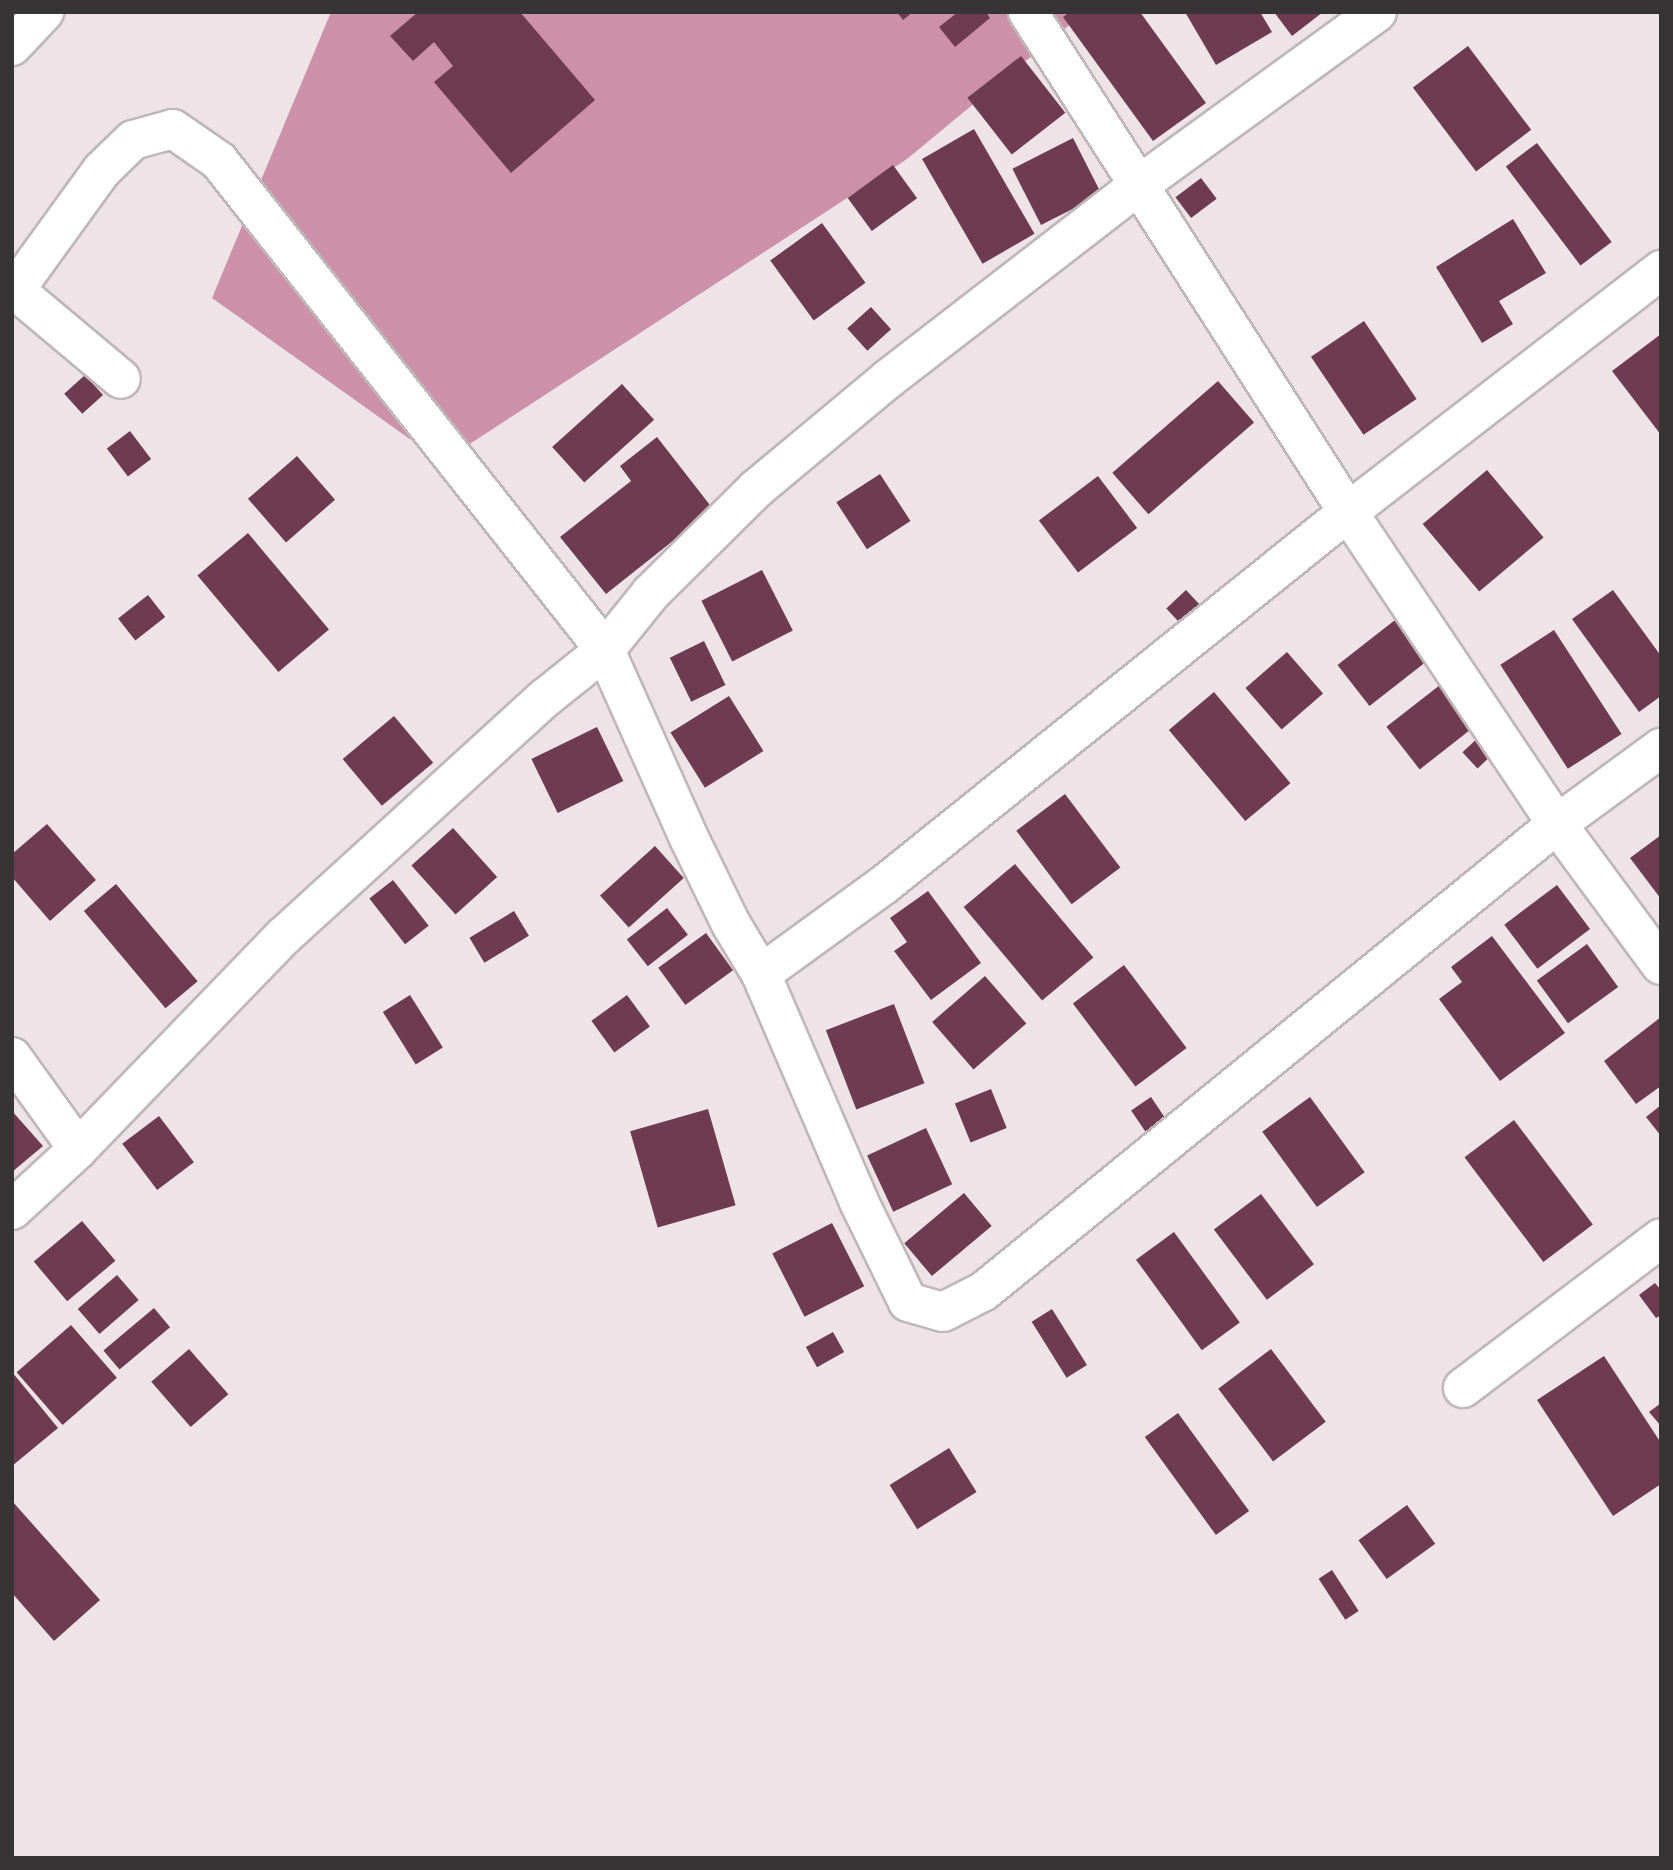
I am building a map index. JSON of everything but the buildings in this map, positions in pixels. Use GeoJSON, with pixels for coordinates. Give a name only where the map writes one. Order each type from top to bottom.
{"type":"FeatureCollection","features":[{"type":"Feature","properties":{"kind":"main road"},"geometry":{"type":"LineString","coordinates":[[12,46],[44,12]]}},
{"type":"Feature","properties":{"kind":"main road"},"geometry":{"type":"LineString","coordinates":[[1028,12],[1348,512],[1557,824],[1661,965]]}},
{"type":"Feature","properties":{"kind":"main road"},"geometry":{"type":"LineString","coordinates":[[12,1210],[78,1149],[284,936],[545,698],[606,650],[652,593],[756,489],[888,379],[1139,185],[1377,12]]}},
{"type":"Feature","properties":{"kind":"main road"},"geometry":{"type":"LineString","coordinates":[[121,379],[14,291],[102,170],[133,140],[173,130],[219,161],[606,650],[689,838],[731,924],[761,974],[859,1202],[908,1302],[943,1312],[984,1291],[1557,824],[1661,748]]}},
{"type":"Feature","properties":{"kind":"main road"},"geometry":{"type":"LineString","coordinates":[[761,974],[917,859],[1348,512],[1661,270]]}},
{"type":"Feature","properties":{"kind":"main road"},"geometry":{"type":"LineString","coordinates":[[12,1057],[78,1149]]}},
{"type":"Feature","properties":{"kind":"main road"},"geometry":{"type":"LineString","coordinates":[[1463,1388],[1661,1238]]}},
{"type":"Feature","properties":{"kind":"shaded area"},"geometry":{"type":"Polygon","coordinates":[[[331,12],[1085,12],[907,159],[442,462],[212,298],[331,12]]]}}]}
